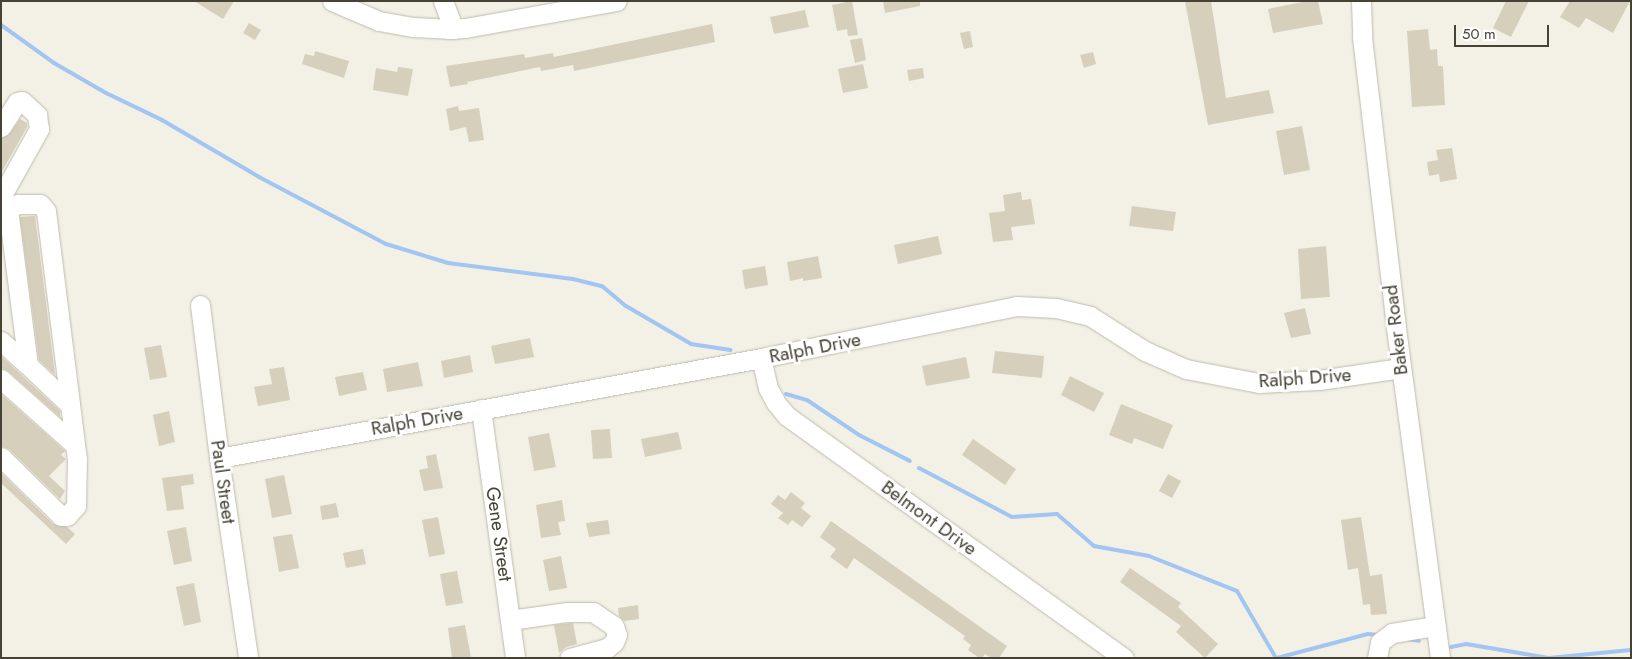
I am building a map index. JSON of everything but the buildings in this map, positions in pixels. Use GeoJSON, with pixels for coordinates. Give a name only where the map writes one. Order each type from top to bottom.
{"type":"FeatureCollection","features":[{"type":"Feature","properties":{"kind":"street"},"geometry":{"type":"LineString","coordinates":[[332,1],[359,7],[379,21],[413,27],[454,29],[617,1]]}},
{"type":"Feature","properties":{"kind":"street"},"geometry":{"type":"LineString","coordinates":[[443,1],[454,29]]}},
{"type":"Feature","properties":{"kind":"street","name":"Baker Road"},"geometry":{"type":"LineString","coordinates":[[1361,1],[1362,37],[1400,368],[1440,658]]}},
{"type":"Feature","properties":{"kind":"street"},"geometry":{"type":"LineString","coordinates":[[1,127],[17,102],[22,101],[36,115],[39,129],[4,203],[28,365]]}},
{"type":"Feature","properties":{"kind":"street"},"geometry":{"type":"LineString","coordinates":[[1,457],[61,516],[67,516],[76,506],[75,445],[46,211],[40,204],[4,203]]}},
{"type":"Feature","properties":{"kind":"street","name":"Paul Street"},"geometry":{"type":"LineString","coordinates":[[200,305],[219,458],[248,658]]}},
{"type":"Feature","properties":{"kind":"street","name":"Ralph Drive"},"geometry":{"type":"LineString","coordinates":[[219,458],[761,358],[1017,306],[1056,308],[1090,316],[1146,350],[1186,369],[1259,384],[1319,380],[1400,368]]}},
{"type":"Feature","properties":{"kind":"street"},"geometry":{"type":"LineString","coordinates":[[1,341],[70,405]]}},
{"type":"Feature","properties":{"kind":"street","name":"Belmont Drive"},"geometry":{"type":"LineString","coordinates":[[761,358],[768,388],[776,403],[787,416],[1124,658]]}},
{"type":"Feature","properties":{"kind":"street"},"geometry":{"type":"LineString","coordinates":[[1,379],[75,445]]}},
{"type":"Feature","properties":{"kind":"street","name":"Gene Street"},"geometry":{"type":"LineString","coordinates":[[481,410],[515,658]]}},
{"type":"Feature","properties":{"kind":"street"},"geometry":{"type":"LineString","coordinates":[[510,620],[567,612],[593,612],[614,626],[618,636],[607,648],[569,658]]}},
{"type":"Feature","properties":{"kind":"street"},"geometry":{"type":"LineString","coordinates":[[1383,644],[1435,626]]}},
{"type":"Feature","properties":{"kind":"waterway"},"geometry":{"type":"LineString","coordinates":[[1,25],[54,63],[106,93],[162,120],[259,177],[386,244],[448,263],[573,279],[602,286],[626,306],[691,344],[731,350]]}},
{"type":"Feature","properties":{"kind":"waterway"},"geometry":{"type":"LineString","coordinates":[[786,394],[807,400],[859,435],[910,461]]}},
{"type":"Feature","properties":{"kind":"waterway"},"geometry":{"type":"LineString","coordinates":[[919,468],[1012,517],[1057,514],[1094,546],[1149,556],[1237,591],[1276,658]]}},
{"type":"Feature","properties":{"kind":"waterway"},"geometry":{"type":"LineString","coordinates":[[1277,658],[1368,634],[1378,635]]}},
{"type":"Feature","properties":{"kind":"waterway"},"geometry":{"type":"LineString","coordinates":[[1407,639],[1419,641]]}},
{"type":"Feature","properties":{"kind":"waterway"},"geometry":{"type":"LineString","coordinates":[[1451,647],[1466,644],[1549,658],[1631,650]]}}]}
